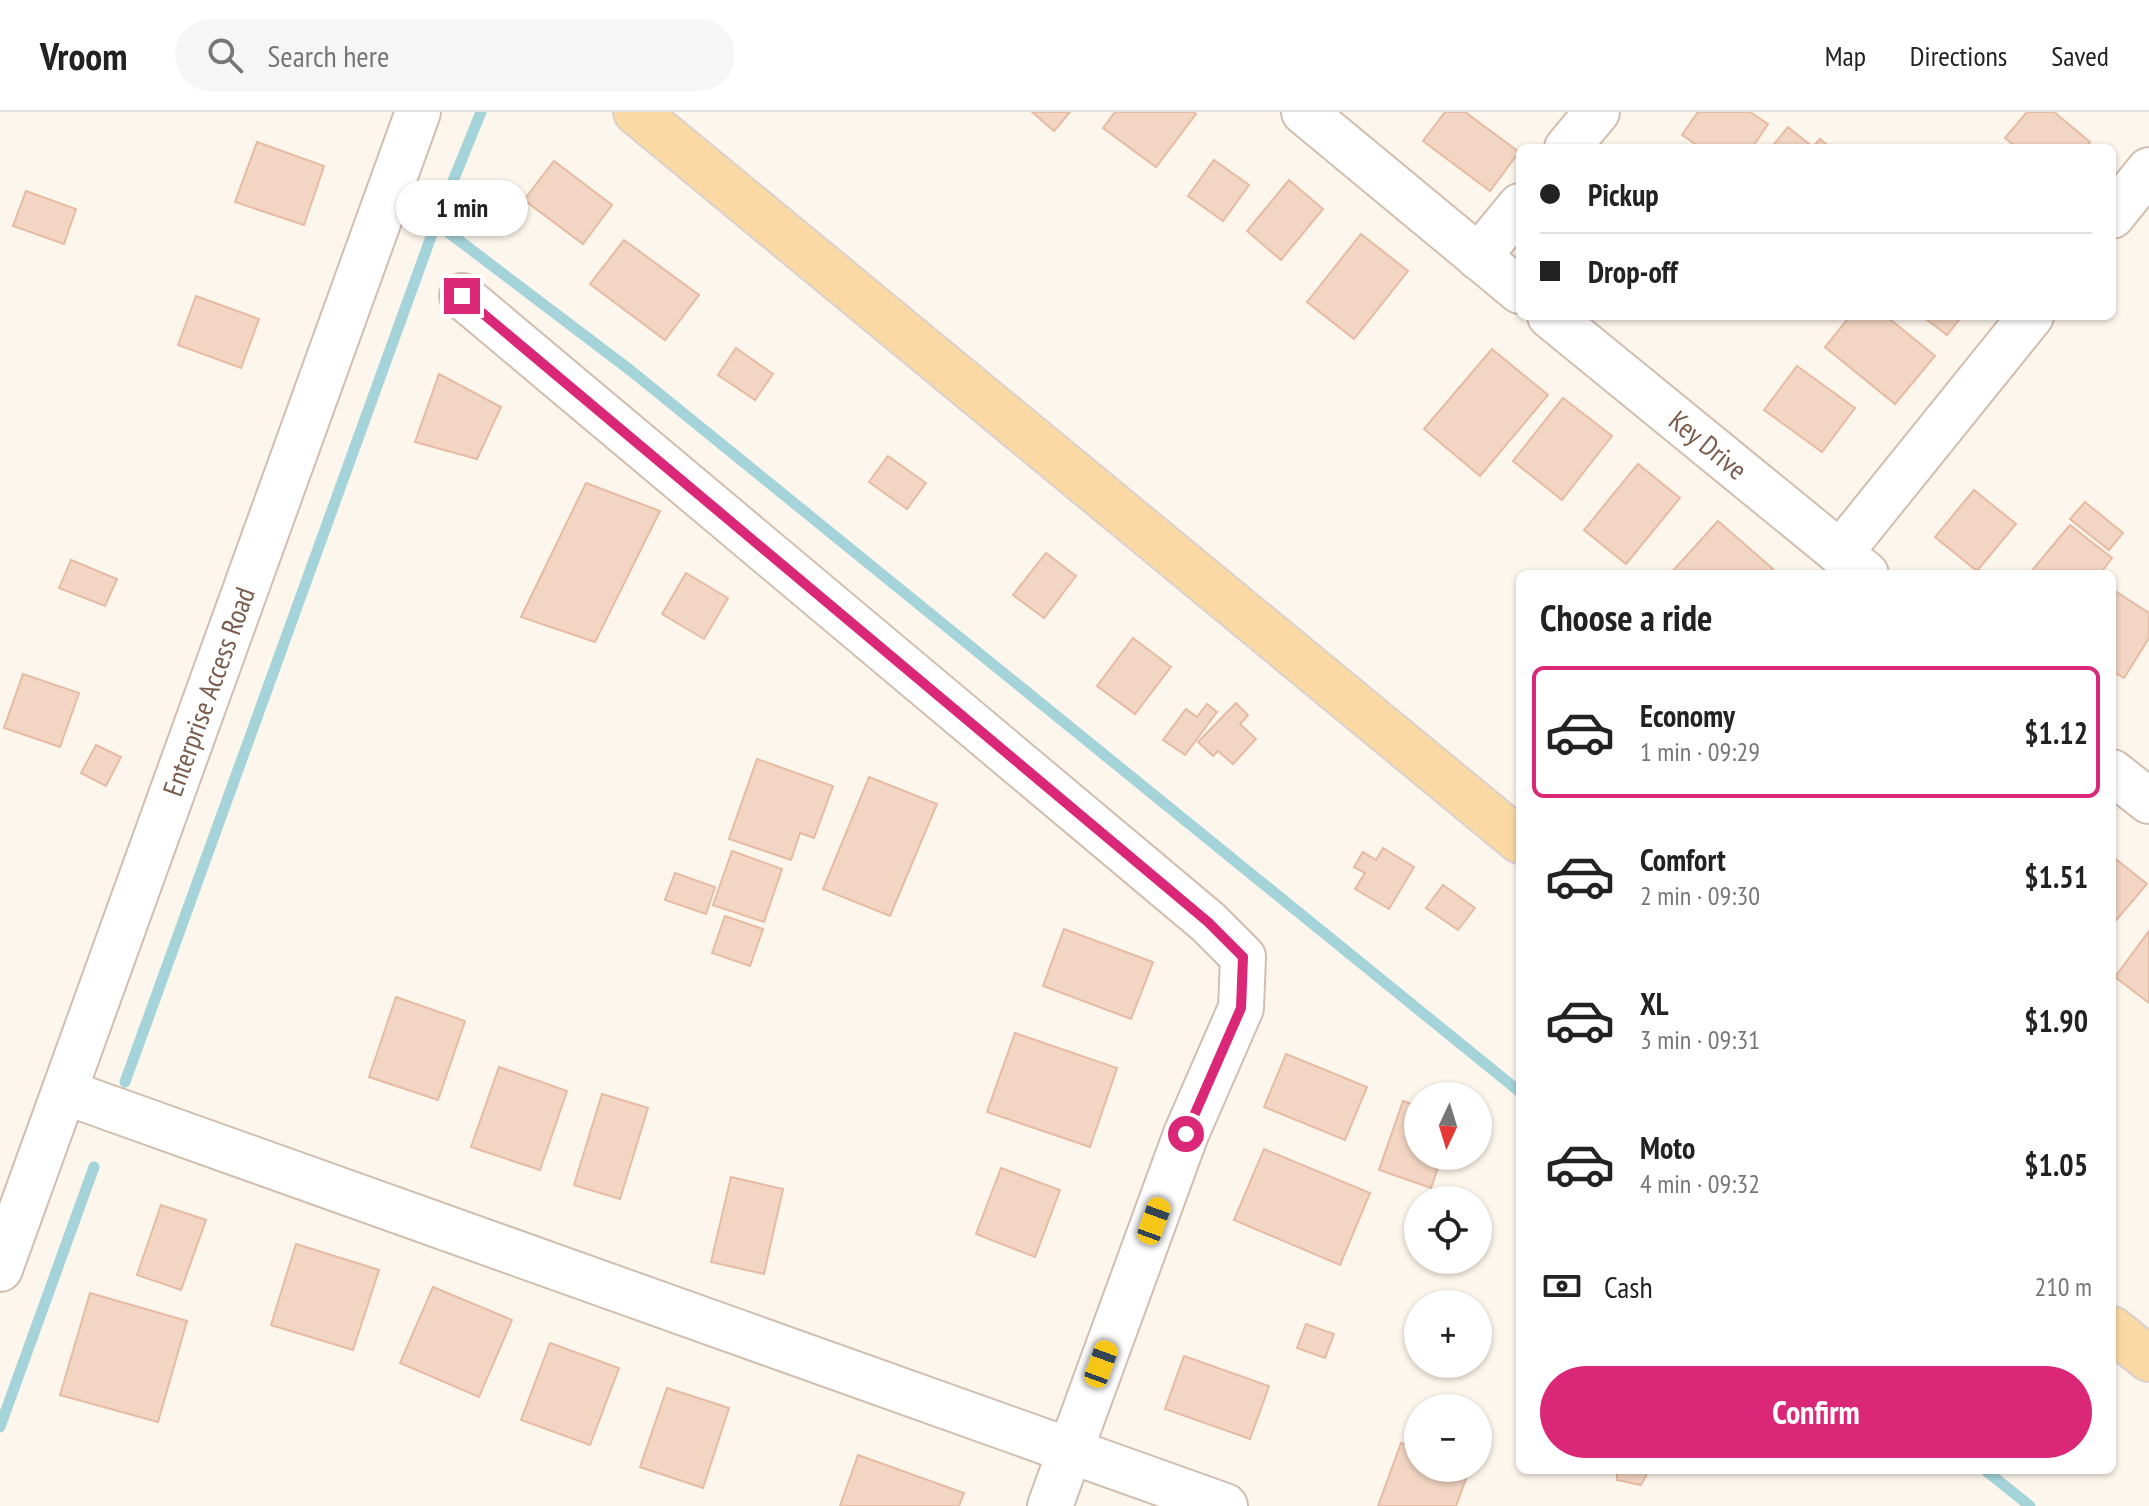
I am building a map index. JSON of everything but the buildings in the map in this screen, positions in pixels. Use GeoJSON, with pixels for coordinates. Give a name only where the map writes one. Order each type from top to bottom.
{"type":"FeatureCollection","features":[{"type":"Feature","properties":{"kind":"main road"},"geometry":{"type":"LineString","coordinates":[[636,112],[1516,838]]}},
{"type":"Feature","properties":{"kind":"main road"},"geometry":{"type":"LineString","coordinates":[[2116,1332],[2149,1359]]}},
{"type":"Feature","properties":{"kind":"street","name":"Enterprise Access Road"},"geometry":{"type":"LineString","coordinates":[[0,1269],[418,112]]}},
{"type":"Feature","properties":{"kind":"street"},"geometry":{"type":"LineString","coordinates":[[1304,112],[1516,288]]}},
{"type":"Feature","properties":{"kind":"street"},"geometry":{"type":"LineString","coordinates":[[1570,144],[1597,112]]}},
{"type":"Feature","properties":{"kind":"street"},"geometry":{"type":"LineString","coordinates":[[2116,211],[2149,170]]}},
{"type":"Feature","properties":{"kind":"street"},"geometry":{"type":"LineString","coordinates":[[1478,257],[1516,211]]}},
{"type":"Feature","properties":{"kind":"street"},"geometry":{"type":"LineString","coordinates":[[462,296],[1208,922],[1243,957],[1241,1008],[1186,1134],[1050,1506]]}},
{"type":"Feature","properties":{"kind":"street","name":"Key Drive"},"geometry":{"type":"LineString","coordinates":[[1555,320],[1853,563]]}},
{"type":"Feature","properties":{"kind":"street"},"geometry":{"type":"LineString","coordinates":[[1853,563],[2028,320]]}},
{"type":"Feature","properties":{"kind":"street"},"geometry":{"type":"LineString","coordinates":[[2116,775],[2149,801]]}},
{"type":"Feature","properties":{"kind":"street"},"geometry":{"type":"LineString","coordinates":[[65,1092],[1225,1506]]}},
{"type":"Feature","properties":{"kind":"waterway"},"geometry":{"type":"LineString","coordinates":[[125,1082],[436,223],[481,112]]}},
{"type":"Feature","properties":{"kind":"waterway"},"geometry":{"type":"LineString","coordinates":[[436,223],[630,370],[1516,1089]]}},
{"type":"Feature","properties":{"kind":"waterway"},"geometry":{"type":"LineString","coordinates":[[0,1427],[94,1167]]}},
{"type":"Feature","properties":{"kind":"waterway"},"geometry":{"type":"LineString","coordinates":[[1990,1474],[2030,1506]]}},
{"type":"Feature","properties":{"kind":"route"},"geometry":{"type":"LineString","coordinates":[[462,296],[1208,922],[1243,957],[1241,1008],[1186,1134]]}}]}
